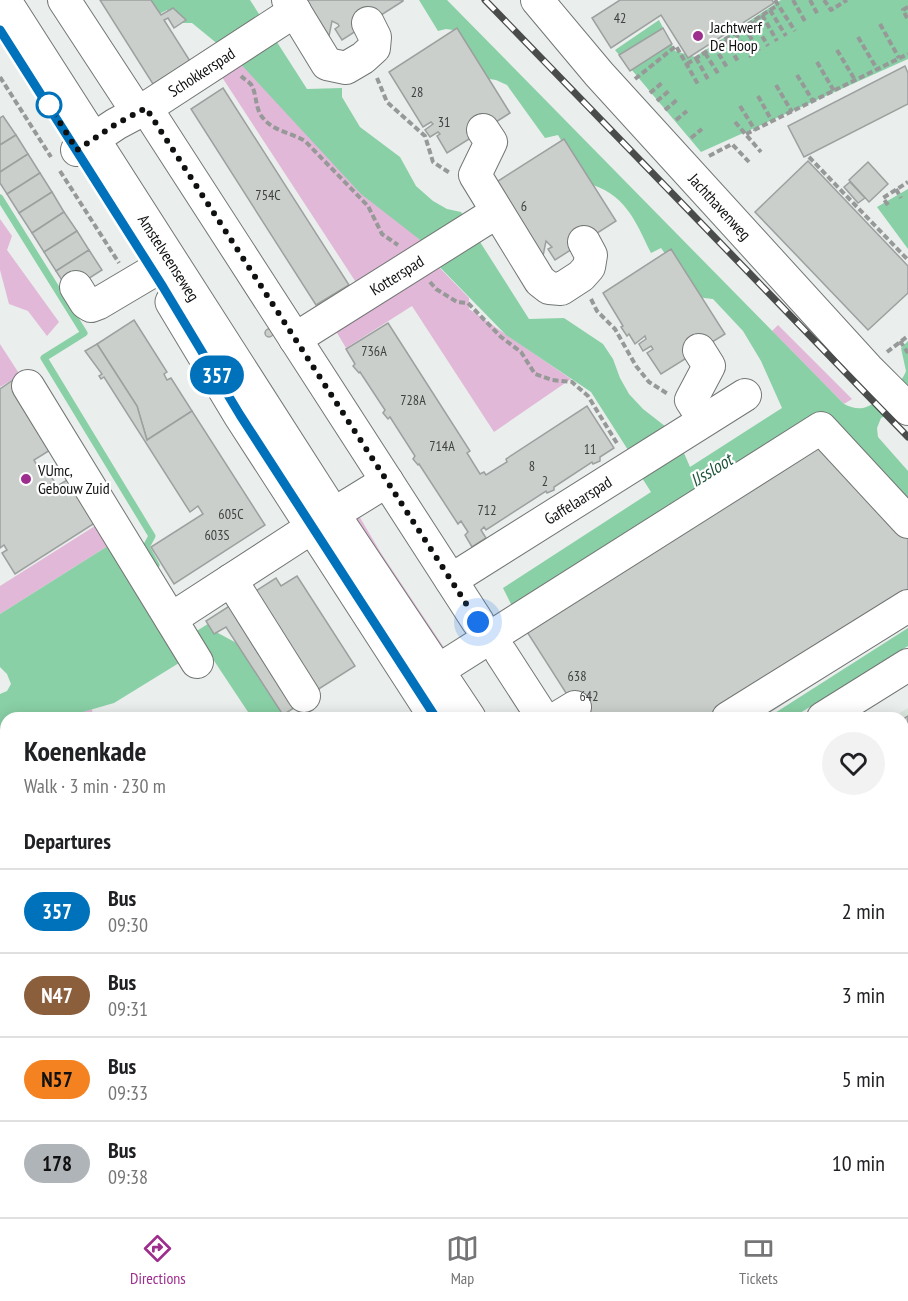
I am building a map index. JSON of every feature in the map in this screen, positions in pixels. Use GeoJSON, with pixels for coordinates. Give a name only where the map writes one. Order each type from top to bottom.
{"type":"FeatureCollection","features":[{"type":"Feature","properties":{"kind":"main road","name":"Amstelveenseweg"},"geometry":{"type":"LineString","coordinates":[[4,0],[153,271],[240,415],[323,520],[465,712]]}},
{"type":"Feature","properties":{"kind":"main road","name":"Amstelveenseweg"},"geometry":{"type":"LineString","coordinates":[[0,30],[85,144],[323,520]]}},
{"type":"Feature","properties":{"kind":"main road","name":"Amstelveenseweg"},"geometry":{"type":"LineString","coordinates":[[435,672],[436,712]]}},
{"type":"Feature","properties":{"kind":"street"},"geometry":{"type":"LineString","coordinates":[[64,0],[142,110],[295,339],[478,622]]}},
{"type":"Feature","properties":{"kind":"street","name":"Jachthavenweg"},"geometry":{"type":"LineString","coordinates":[[537,0],[599,74],[881,363],[908,409]]}},
{"type":"Feature","properties":{"kind":"street","name":"Schokkerspad"},"geometry":{"type":"LineString","coordinates":[[85,144],[228,56],[285,13],[327,64],[345,68],[363,58]]}},
{"type":"Feature","properties":{"kind":"street"},"geometry":{"type":"LineString","coordinates":[[363,58],[374,48],[375,37],[368,23]]}},
{"type":"Feature","properties":{"kind":"street"},"geometry":{"type":"LineString","coordinates":[[483,130],[490,142],[475,176],[486,218],[540,280],[549,288],[561,289],[581,276],[589,267],[591,255],[584,242]]}},
{"type":"Feature","properties":{"kind":"street","name":"Kotterspad"},"geometry":{"type":"LineString","coordinates":[[295,339],[486,218]]}},
{"type":"Feature","properties":{"kind":"street"},"geometry":{"type":"LineString","coordinates":[[76,287],[86,303],[91,306],[153,271]]}},
{"type":"Feature","properties":{"kind":"street"},"geometry":{"type":"LineString","coordinates":[[697,410],[710,366],[699,350]]}},
{"type":"Feature","properties":{"kind":"street"},"geometry":{"type":"LineString","coordinates":[[28,386],[197,662]]}},
{"type":"Feature","properties":{"kind":"street","name":"Gaffelaarspad"},"geometry":{"type":"LineString","coordinates":[[451,580],[677,436],[697,410],[745,395]]}},
{"type":"Feature","properties":{"kind":"street"},"geometry":{"type":"LineString","coordinates":[[435,672],[821,428],[908,522]]}},
{"type":"Feature","properties":{"kind":"street"},"geometry":{"type":"LineString","coordinates":[[171,619],[387,481]]}},
{"type":"Feature","properties":{"kind":"street"},"geometry":{"type":"LineString","coordinates":[[231,580],[304,696]]}},
{"type":"Feature","properties":{"kind":"street"},"geometry":{"type":"LineString","coordinates":[[738,712],[908,606]]}},
{"type":"Feature","properties":{"kind":"street"},"geometry":{"type":"LineString","coordinates":[[501,653],[539,712]]}},
{"type":"Feature","properties":{"kind":"street"},"geometry":{"type":"LineString","coordinates":[[833,712],[908,665]]}},
{"type":"Feature","properties":{"kind":"path"},"geometry":{"type":"LineString","coordinates":[[793,0],[806,23]]}},
{"type":"Feature","properties":{"kind":"path"},"geometry":{"type":"LineString","coordinates":[[810,0],[818,15]]}},
{"type":"Feature","properties":{"kind":"path"},"geometry":{"type":"LineString","coordinates":[[825,0],[831,10],[847,0]]}},
{"type":"Feature","properties":{"kind":"path"},"geometry":{"type":"LineString","coordinates":[[687,64],[770,10],[776,2],[795,31]]}},
{"type":"Feature","properties":{"kind":"path"},"geometry":{"type":"LineString","coordinates":[[907,17],[903,10],[908,7]]}},
{"type":"Feature","properties":{"kind":"path"},"geometry":{"type":"LineString","coordinates":[[770,10],[786,36]]}},
{"type":"Feature","properties":{"kind":"path"},"geometry":{"type":"LineString","coordinates":[[762,15],[777,40]]}},
{"type":"Feature","properties":{"kind":"path"},"geometry":{"type":"LineString","coordinates":[[753,21],[768,46]]}},
{"type":"Feature","properties":{"kind":"path"},"geometry":{"type":"LineString","coordinates":[[880,24],[899,58]]}},
{"type":"Feature","properties":{"kind":"path"},"geometry":{"type":"LineString","coordinates":[[744,27],[759,51]]}},
{"type":"Feature","properties":{"kind":"path"},"geometry":{"type":"LineString","coordinates":[[735,33],[751,57]]}},
{"type":"Feature","properties":{"kind":"path"},"geometry":{"type":"LineString","coordinates":[[858,37],[877,69]]}},
{"type":"Feature","properties":{"kind":"path"},"geometry":{"type":"LineString","coordinates":[[725,40],[739,63]]}},
{"type":"Feature","properties":{"kind":"path"},"geometry":{"type":"LineString","coordinates":[[640,88],[633,80],[676,46],[699,86]]}},
{"type":"Feature","properties":{"kind":"path"},"geometry":{"type":"LineString","coordinates":[[714,46],[728,69]]}},
{"type":"Feature","properties":{"kind":"path"},"geometry":{"type":"LineString","coordinates":[[837,50],[855,80]]}},
{"type":"Feature","properties":{"kind":"path"},"geometry":{"type":"LineString","coordinates":[[705,52],[719,75]]}},
{"type":"Feature","properties":{"kind":"path"},"geometry":{"type":"LineString","coordinates":[[746,134],[908,54]]}},
{"type":"Feature","properties":{"kind":"path"},"geometry":{"type":"LineString","coordinates":[[363,58],[376,76],[387,102],[425,136],[433,162],[464,182],[475,176]]}},
{"type":"Feature","properties":{"kind":"path"},"geometry":{"type":"LineString","coordinates":[[696,58],[709,81]]}},
{"type":"Feature","properties":{"kind":"path"},"geometry":{"type":"LineString","coordinates":[[817,62],[834,91]]}},
{"type":"Feature","properties":{"kind":"path"},"geometry":{"type":"LineString","coordinates":[[797,75],[813,101]]}},
{"type":"Feature","properties":{"kind":"path"},"geometry":{"type":"LineString","coordinates":[[647,95],[663,81]]}},
{"type":"Feature","properties":{"kind":"path"},"geometry":{"type":"LineString","coordinates":[[776,85],[792,112]]}},
{"type":"Feature","properties":{"kind":"path"},"geometry":{"type":"LineString","coordinates":[[655,103],[670,90]]}},
{"type":"Feature","properties":{"kind":"path"},"geometry":{"type":"LineString","coordinates":[[758,96],[772,121]]}},
{"type":"Feature","properties":{"kind":"path"},"geometry":{"type":"LineString","coordinates":[[678,99],[663,112],[673,123],[687,111]]}},
{"type":"Feature","properties":{"kind":"path"},"geometry":{"type":"LineString","coordinates":[[740,106],[755,130]]}},
{"type":"Feature","properties":{"kind":"path"},"geometry":{"type":"LineString","coordinates":[[735,122],[761,152]]}},
{"type":"Feature","properties":{"kind":"path"},"geometry":{"type":"LineString","coordinates":[[694,146],[689,140],[702,129]]}},
{"type":"Feature","properties":{"kind":"path"},"geometry":{"type":"LineString","coordinates":[[706,158],[732,144],[749,162]]}},
{"type":"Feature","properties":{"kind":"path"},"geometry":{"type":"LineString","coordinates":[[809,157],[908,260]]}},
{"type":"Feature","properties":{"kind":"path"},"geometry":{"type":"LineString","coordinates":[[888,205],[883,198],[907,184]]}},
{"type":"Feature","properties":{"kind":"path"},"geometry":{"type":"LineString","coordinates":[[896,189],[902,198]]}},
{"type":"Feature","properties":{"kind":"path"},"geometry":{"type":"LineString","coordinates":[[581,276],[597,311],[615,329],[636,366],[649,382],[697,410]]}},
{"type":"Feature","properties":{"kind":"path"},"geometry":{"type":"LineString","coordinates":[[881,363],[908,336]]}},
{"type":"Feature","properties":{"kind":"path"},"geometry":{"type":"LineString","coordinates":[[900,342],[908,353]]}},
{"type":"Feature","properties":{"kind":"shaded area"},"geometry":{"type":"Polygon","coordinates":[[[236,59],[419,239],[424,247],[361,290],[218,71],[236,59]]]}},
{"type":"Feature","properties":{"kind":"shaded area"},"geometry":{"type":"Polygon","coordinates":[[[0,219],[12,236],[7,250],[59,322],[47,336],[28,311],[9,304],[0,270],[0,219]]]}},
{"type":"Feature","properties":{"kind":"shaded area"},"geometry":{"type":"Polygon","coordinates":[[[434,262],[469,298],[469,309],[571,379],[494,432],[412,306],[346,348],[333,326],[434,262]]]}},
{"type":"Feature","properties":{"kind":"shaded area"},"geometry":{"type":"Polygon","coordinates":[[[778,325],[852,399],[844,404],[772,331],[778,325]]]}},
{"type":"Feature","properties":{"kind":"shaded area"},"geometry":{"type":"Polygon","coordinates":[[[0,344],[20,375],[0,387],[0,344]]]}},
{"type":"Feature","properties":{"kind":"shaded area"},"geometry":{"type":"Polygon","coordinates":[[[359,516],[447,652],[435,652],[352,530],[359,516]]]}},
{"type":"Feature","properties":{"kind":"shaded area"},"geometry":{"type":"Polygon","coordinates":[[[98,524],[111,544],[0,614],[0,586],[98,524]]]}},
{"type":"Feature","properties":{"kind":"water","name":"IJssloot"},"geometry":{"type":"Polygon","coordinates":[[[145,0],[250,0],[307,89],[342,88],[342,97],[360,127],[400,157],[416,186],[433,201],[447,209],[461,212],[529,319],[564,318],[603,344],[613,359],[629,394],[643,409],[670,430],[680,444],[690,467],[782,408],[761,361],[743,331],[713,299],[696,297],[661,248],[651,253],[627,209],[610,194],[586,183],[558,135],[545,138],[507,85],[483,78],[453,30],[438,31],[419,0],[447,0],[844,404],[863,408],[875,403],[894,388],[906,371],[901,348],[908,341],[908,405],[881,418],[877,428],[878,437],[908,471],[908,499],[513,608],[503,588],[651,492],[628,450],[591,392],[506,335],[430,257],[419,239],[361,194],[236,59],[192,23],[177,23],[167,10],[155,16],[145,0]]]}},
{"type":"Feature","properties":{"kind":"water"},"geometry":{"type":"Polygon","coordinates":[[[781,0],[908,0],[908,59],[701,152],[615,50],[659,20],[675,51],[695,57],[781,0]]]}},
{"type":"Feature","properties":{"kind":"water"},"geometry":{"type":"Polygon","coordinates":[[[908,189],[908,249],[877,207],[908,189]]]}},
{"type":"Feature","properties":{"kind":"water"},"geometry":{"type":"Polygon","coordinates":[[[111,544],[179,663],[114,703],[83,712],[0,712],[0,694],[7,691],[11,684],[7,674],[0,667],[0,614],[111,544]]]}},
{"type":"Feature","properties":{"kind":"water"},"geometry":{"type":"Polygon","coordinates":[[[211,622],[218,633],[242,646],[283,712],[248,712],[195,632],[211,622]]]}},
{"type":"Feature","properties":{"kind":"water"},"geometry":{"type":"Polygon","coordinates":[[[908,628],[908,646],[802,712],[776,712],[908,628]]]}},
{"type":"Feature","properties":{"kind":"building"},"geometry":{"type":"Polygon","coordinates":[[[100,0],[151,0],[161,15],[173,8],[186,20],[174,28],[168,18],[164,20],[190,61],[153,84],[100,0]]]}},
{"type":"Feature","properties":{"kind":"building"},"geometry":{"type":"Polygon","coordinates":[[[306,0],[403,1],[342,40],[335,29],[339,26],[338,24],[332,21],[329,36],[306,0]]]}},
{"type":"Feature","properties":{"kind":"building","name":"Jachtwerf De Hoop"},"geometry":{"type":"Polygon","coordinates":[[[620,0],[772,0],[774,3],[688,58],[661,15],[611,48],[592,18],[620,0]]]}},
{"type":"Feature","properties":{"kind":"building"},"geometry":{"type":"Polygon","coordinates":[[[457,28],[510,113],[447,153],[437,136],[440,134],[438,132],[430,137],[425,130],[433,124],[431,122],[423,127],[389,72],[457,28]]]}},
{"type":"Feature","properties":{"kind":"building"},"geometry":{"type":"Polygon","coordinates":[[[663,28],[672,44],[630,71],[619,55],[663,28]]]}},
{"type":"Feature","properties":{"kind":"building"},"geometry":{"type":"Polygon","coordinates":[[[905,66],[908,73],[908,104],[804,157],[788,126],[905,66]]]}},
{"type":"Feature","properties":{"kind":"building"},"geometry":{"type":"Polygon","coordinates":[[[223,88],[349,285],[316,305],[191,109],[223,88]]]}},
{"type":"Feature","properties":{"kind":"building"},"geometry":{"type":"Polygon","coordinates":[[[3,116],[16,135],[0,145],[0,118],[3,116]]]}},
{"type":"Feature","properties":{"kind":"building"},"geometry":{"type":"Polygon","coordinates":[[[16,135],[28,154],[0,172],[0,145],[16,135]]]}},
{"type":"Feature","properties":{"kind":"building"},"geometry":{"type":"Polygon","coordinates":[[[564,139],[616,221],[555,260],[548,249],[552,247],[546,241],[543,256],[495,183],[564,139]]]}},
{"type":"Feature","properties":{"kind":"building"},"geometry":{"type":"Polygon","coordinates":[[[28,154],[40,173],[7,194],[0,183],[0,172],[28,154]]]}},
{"type":"Feature","properties":{"kind":"building"},"geometry":{"type":"Polygon","coordinates":[[[808,161],[908,266],[908,293],[868,330],[755,212],[808,161]]]}},
{"type":"Feature","properties":{"kind":"building"},"geometry":{"type":"Polygon","coordinates":[[[868,162],[888,184],[869,202],[849,180],[868,162]]]}},
{"type":"Feature","properties":{"kind":"building"},"geometry":{"type":"Polygon","coordinates":[[[40,173],[52,192],[19,213],[7,194],[40,173]]]}},
{"type":"Feature","properties":{"kind":"building"},"geometry":{"type":"Polygon","coordinates":[[[850,182],[865,198],[858,203],[844,187],[850,182]]]}},
{"type":"Feature","properties":{"kind":"building"},"geometry":{"type":"Polygon","coordinates":[[[52,192],[64,212],[32,233],[19,213],[52,192]]]}},
{"type":"Feature","properties":{"kind":"building"},"geometry":{"type":"Polygon","coordinates":[[[64,212],[77,231],[44,252],[32,233],[64,212]]]}},
{"type":"Feature","properties":{"kind":"building"},"geometry":{"type":"Polygon","coordinates":[[[77,231],[89,250],[56,271],[44,252],[77,231]]]}},
{"type":"Feature","properties":{"kind":"building"},"geometry":{"type":"Polygon","coordinates":[[[671,249],[725,334],[661,374],[647,353],[653,349],[651,346],[643,351],[639,344],[646,339],[645,336],[635,344],[629,334],[627,336],[603,293],[671,249]]]}},
{"type":"Feature","properties":{"kind":"building"},"geometry":{"type":"Polygon","coordinates":[[[89,250],[102,270],[69,291],[56,271],[89,250]]]}},
{"type":"Feature","properties":{"kind":"building"},"geometry":{"type":"Polygon","coordinates":[[[134,320],[167,372],[164,374],[167,380],[171,378],[192,411],[147,440],[137,406],[97,344],[134,320]]]}},
{"type":"Feature","properties":{"kind":"building"},"geometry":{"type":"Polygon","coordinates":[[[388,323],[470,451],[467,453],[480,474],[484,472],[486,475],[507,462],[506,459],[587,406],[614,448],[600,457],[600,461],[593,464],[592,462],[554,487],[554,490],[547,493],[546,491],[486,530],[484,527],[481,530],[486,538],[472,547],[465,535],[468,532],[461,521],[458,524],[419,464],[413,459],[415,456],[390,417],[388,419],[383,413],[385,410],[360,372],[353,366],[355,364],[346,349],[388,323]]]}},
{"type":"Feature","properties":{"kind":"building"},"geometry":{"type":"Polygon","coordinates":[[[269,329],[273,333],[269,337],[265,333],[269,329]]]}},
{"type":"Feature","properties":{"kind":"building"},"geometry":{"type":"Polygon","coordinates":[[[97,344],[137,406],[147,440],[192,411],[265,525],[174,584],[151,547],[203,514],[198,506],[190,512],[104,377],[101,379],[99,376],[102,374],[85,351],[97,344]]]}},
{"type":"Feature","properties":{"kind":"building","name":"VUmc, Gebouw Zuid"},"geometry":{"type":"Polygon","coordinates":[[[13,380],[55,447],[34,460],[42,474],[47,470],[54,481],[49,485],[52,489],[74,476],[101,519],[15,574],[2,553],[7,550],[4,545],[0,548],[0,389],[13,380]]]}},
{"type":"Feature","properties":{"kind":"building"},"geometry":{"type":"Polygon","coordinates":[[[827,414],[908,498],[908,624],[769,712],[578,712],[515,613],[827,414]]]}},
{"type":"Feature","properties":{"kind":"building"},"geometry":{"type":"Polygon","coordinates":[[[297,576],[355,666],[314,692],[251,594],[276,578],[281,586],[297,576]]]}},
{"type":"Feature","properties":{"kind":"building"},"geometry":{"type":"Polygon","coordinates":[[[231,605],[300,704],[288,712],[281,712],[226,627],[214,634],[206,621],[231,605]]]}},
{"type":"Feature","properties":{"kind":"waterway"},"geometry":{"type":"LineString","coordinates":[[0,198],[84,333],[44,358],[152,536],[146,547],[156,565]]}},
{"type":"Feature","properties":{"kind":"railway"},"geometry":{"type":"LineString","coordinates":[[485,0],[908,437]]}},
{"type":"Feature","properties":{"kind":"bus line","name":"357"},"geometry":{"type":"LineString","coordinates":[[0,30],[163,287],[240,415],[314,526],[432,712]]}},
{"type":"Feature","properties":{"kind":"place","name":"Jachtwerf De Hoop"},"geometry":{"type":"Point","coordinates":[698,36]}},
{"type":"Feature","properties":{"kind":"place","name":"VUmc, Gebouw Zuid"},"geometry":{"type":"Point","coordinates":[26,479]}},
{"type":"Feature","properties":{"kind":"route"},"geometry":{"type":"LineString","coordinates":[[49,105],[77,150],[116,124],[146,108],[478,622]]}}]}
